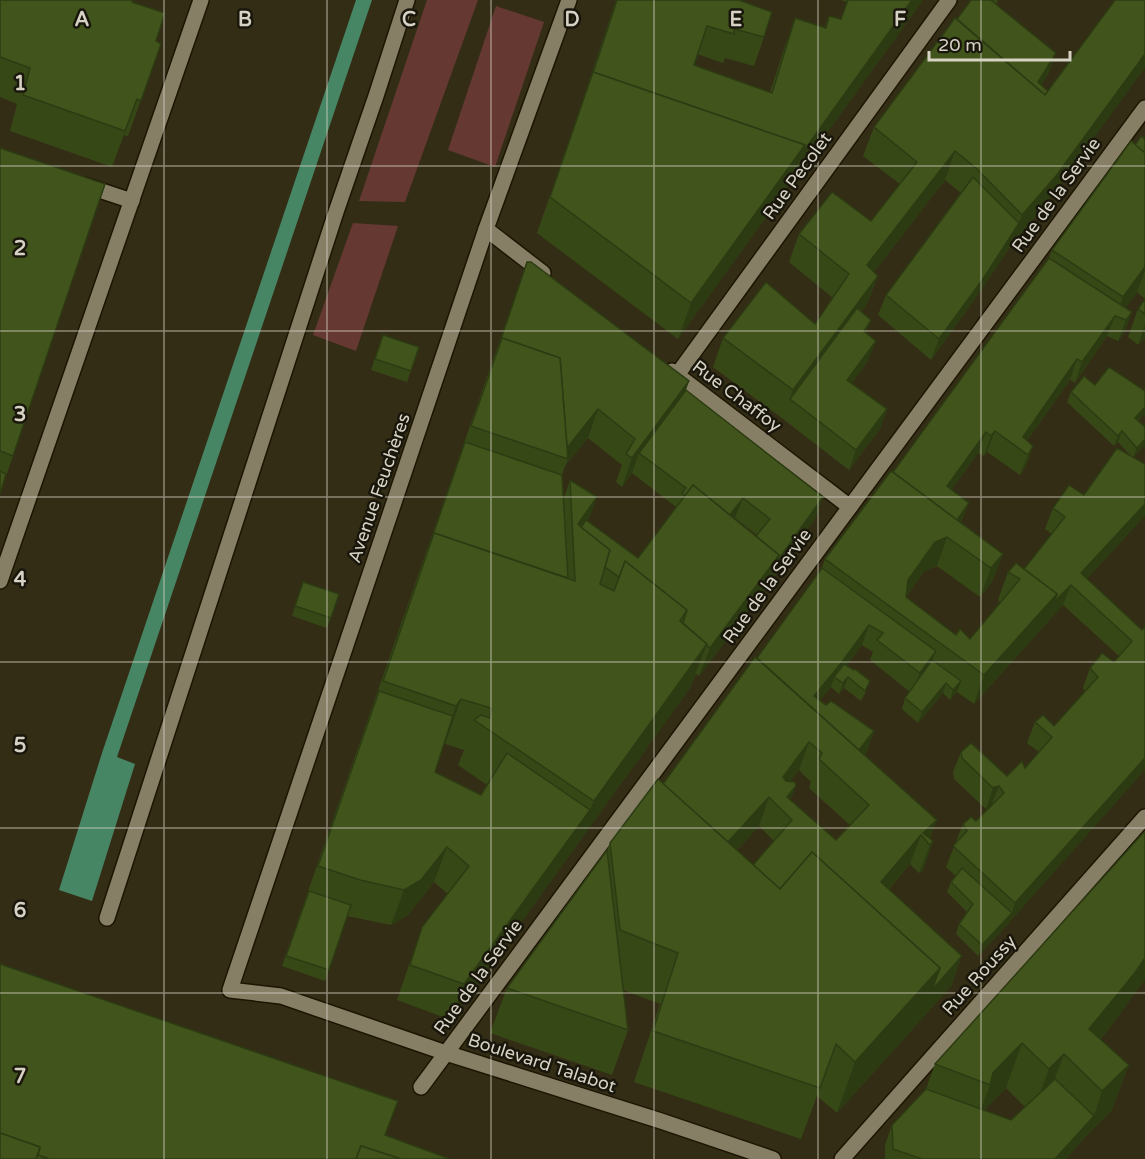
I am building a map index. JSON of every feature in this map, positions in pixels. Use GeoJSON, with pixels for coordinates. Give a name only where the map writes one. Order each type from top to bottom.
{"type":"FeatureCollection","features":[{"type":"Feature","properties":{"kind":"street"},"geometry":{"type":"LineString","coordinates":[[0,581],[201,0]]}},
{"type":"Feature","properties":{"kind":"street"},"geometry":{"type":"LineString","coordinates":[[107,918],[407,0]]}},
{"type":"Feature","properties":{"kind":"street","name":"Avenue Feuchères"},"geometry":{"type":"LineString","coordinates":[[230,990],[486,229],[569,0]]}},
{"type":"Feature","properties":{"kind":"street","name":"Rue Pecolet"},"geometry":{"type":"LineString","coordinates":[[676,375],[949,0]]}},
{"type":"Feature","properties":{"kind":"street","name":"Rue de la Servie"},"geometry":{"type":"LineString","coordinates":[[421,1087],[1145,108]]}},
{"type":"Feature","properties":{"kind":"street"},"geometry":{"type":"LineString","coordinates":[[66,179],[132,201]]}},
{"type":"Feature","properties":{"kind":"street"},"geometry":{"type":"LineString","coordinates":[[486,229],[555,282]]}},
{"type":"Feature","properties":{"kind":"street","name":"Rue Chaffoy"},"geometry":{"type":"LineString","coordinates":[[658,360],[850,507]]}},
{"type":"Feature","properties":{"kind":"street","name":"Rue Roussy"},"geometry":{"type":"LineString","coordinates":[[842,1159],[1145,817]]}},
{"type":"Feature","properties":{"kind":"street","name":"Boulevard Talabot"},"geometry":{"type":"LineString","coordinates":[[230,990],[281,996],[446,1053],[773,1159]]}},
{"type":"Feature","properties":{"kind":"shaded area"},"geometry":{"type":"Polygon","coordinates":[[[356,0],[372,0],[117,757],[135,764],[92,901],[59,890],[102,753],[356,0]]]}},
{"type":"Feature","properties":{"kind":"shaded area"},"geometry":{"type":"Polygon","coordinates":[[[427,0],[478,0],[405,202],[359,201],[427,0]]]}},
{"type":"Feature","properties":{"kind":"shaded area"},"geometry":{"type":"Polygon","coordinates":[[[496,6],[544,22],[495,167],[448,150],[496,6]]]}},
{"type":"Feature","properties":{"kind":"shaded area"},"geometry":{"type":"Polygon","coordinates":[[[353,223],[398,226],[356,351],[313,335],[353,223]]]}},
{"type":"Feature","properties":{"kind":"building"},"geometry":{"type":"Polygon","coordinates":[[[0,0],[133,0],[132,2],[165,13],[156,41],[161,44],[141,101],[137,99],[125,131],[23,95],[30,68],[0,57],[0,0]]]}},
{"type":"Feature","properties":{"kind":"building"},"geometry":{"type":"Polygon","coordinates":[[[617,0],[739,0],[772,12],[764,37],[734,29],[734,34],[707,26],[694,65],[772,93],[795,18],[826,28],[829,16],[841,19],[848,0],[912,0],[803,152],[805,145],[593,72],[617,0]]]}},
{"type":"Feature","properties":{"kind":"building"},"geometry":{"type":"Polygon","coordinates":[[[971,0],[993,0],[1056,53],[1038,82],[1048,91],[1045,95],[957,19],[971,0]]]}},
{"type":"Feature","properties":{"kind":"building"},"geometry":{"type":"Polygon","coordinates":[[[1115,0],[1145,0],[1145,54],[1056,176],[1022,215],[976,168],[955,151],[867,265],[878,276],[793,390],[723,338],[766,282],[815,324],[849,274],[799,234],[832,192],[871,221],[917,162],[874,127],[955,18],[1045,95],[1115,0]]]}},
{"type":"Feature","properties":{"kind":"building"},"geometry":{"type":"Polygon","coordinates":[[[593,72],[805,145],[691,303],[550,197],[593,72]]]}},
{"type":"Feature","properties":{"kind":"building"},"geometry":{"type":"Polygon","coordinates":[[[1141,136],[1145,139],[1145,153],[1135,145],[1141,136]]]}},
{"type":"Feature","properties":{"kind":"building"},"geometry":{"type":"Polygon","coordinates":[[[1131,141],[1145,153],[1145,267],[1123,297],[1052,250],[1131,141]]]}},
{"type":"Feature","properties":{"kind":"building"},"geometry":{"type":"Polygon","coordinates":[[[0,148],[105,184],[13,456],[0,451],[0,148]]]}},
{"type":"Feature","properties":{"kind":"building"},"geometry":{"type":"Polygon","coordinates":[[[973,177],[1019,223],[983,279],[939,339],[886,295],[973,177]]]}},
{"type":"Feature","properties":{"kind":"building"},"geometry":{"type":"Polygon","coordinates":[[[1049,258],[1132,312],[1126,320],[1115,316],[1082,362],[1077,359],[1023,437],[1033,446],[1028,455],[995,431],[991,436],[986,432],[947,486],[969,503],[957,520],[893,472],[1049,258]]]}},
{"type":"Feature","properties":{"kind":"building"},"geometry":{"type":"Polygon","coordinates":[[[527,262],[531,262],[689,381],[632,458],[626,454],[635,439],[598,409],[567,448],[560,358],[502,338],[496,354],[527,262]]]}},
{"type":"Feature","properties":{"kind":"building"},"geometry":{"type":"Polygon","coordinates":[[[1145,299],[1145,314],[1138,309],[1145,299]]]}},
{"type":"Feature","properties":{"kind":"building"},"geometry":{"type":"Polygon","coordinates":[[[857,308],[871,320],[864,331],[876,341],[847,380],[887,409],[856,450],[790,399],[857,308]]]}},
{"type":"Feature","properties":{"kind":"building"},"geometry":{"type":"Polygon","coordinates":[[[383,335],[419,347],[411,371],[375,359],[383,335]]]}},
{"type":"Feature","properties":{"kind":"building"},"geometry":{"type":"Polygon","coordinates":[[[502,338],[560,358],[568,459],[471,426],[502,338]]]}},
{"type":"Feature","properties":{"kind":"building"},"geometry":{"type":"Polygon","coordinates":[[[1109,367],[1145,391],[1145,407],[1135,418],[1145,427],[1145,439],[1137,448],[1122,431],[1118,436],[1071,392],[1084,376],[1095,385],[1109,367]]]}},
{"type":"Feature","properties":{"kind":"building"},"geometry":{"type":"Polygon","coordinates":[[[686,390],[823,497],[776,563],[779,555],[756,536],[770,519],[743,498],[730,515],[693,485],[685,496],[682,493],[686,488],[639,453],[686,390]]]}},
{"type":"Feature","properties":{"kind":"building"},"geometry":{"type":"Polygon","coordinates":[[[465,442],[562,475],[568,578],[434,533],[428,549],[465,442]]]}},
{"type":"Feature","properties":{"kind":"building"},"geometry":{"type":"Polygon","coordinates":[[[1117,448],[1145,464],[1145,504],[1081,573],[1142,630],[1145,627],[1145,758],[1015,903],[953,846],[967,831],[963,824],[971,817],[976,821],[1004,793],[999,786],[993,788],[962,758],[961,752],[971,743],[1007,776],[1022,761],[1025,768],[1052,737],[1035,722],[1043,715],[1054,726],[1098,677],[1090,668],[1102,653],[1114,662],[1132,641],[1071,585],[1054,602],[1057,594],[1024,569],[1065,517],[1053,508],[1069,485],[1084,495],[1117,448]]]}},
{"type":"Feature","properties":{"kind":"building"},"geometry":{"type":"Polygon","coordinates":[[[0,471],[6,474],[0,494],[0,471]]]}},
{"type":"Feature","properties":{"kind":"building"},"geometry":{"type":"Polygon","coordinates":[[[891,471],[1003,554],[991,568],[947,537],[935,542],[908,580],[906,597],[956,635],[960,629],[970,639],[1020,579],[1008,572],[1016,563],[1057,594],[984,675],[825,559],[891,471]]]}},
{"type":"Feature","properties":{"kind":"building"},"geometry":{"type":"Polygon","coordinates":[[[570,480],[597,497],[578,524],[610,550],[600,584],[614,591],[625,561],[687,610],[680,621],[707,644],[594,801],[474,720],[481,715],[490,718],[491,708],[461,699],[456,706],[383,681],[434,533],[575,581],[570,480]]]}},
{"type":"Feature","properties":{"kind":"building"},"geometry":{"type":"Polygon","coordinates":[[[693,485],[779,555],[710,648],[683,623],[687,610],[625,561],[619,577],[605,567],[610,550],[581,527],[586,520],[638,558],[693,485]]]}},
{"type":"Feature","properties":{"kind":"building"},"geometry":{"type":"Polygon","coordinates":[[[822,568],[936,651],[920,673],[877,640],[883,633],[869,625],[814,696],[826,705],[831,701],[874,731],[859,750],[757,658],[822,568]]]}},
{"type":"Feature","properties":{"kind":"building"},"geometry":{"type":"Polygon","coordinates":[[[303,582],[339,594],[331,618],[295,606],[303,582]]]}},
{"type":"Feature","properties":{"kind":"building"},"geometry":{"type":"Polygon","coordinates":[[[755,657],[937,820],[923,833],[933,841],[930,845],[921,835],[881,882],[962,956],[932,990],[940,968],[812,852],[780,889],[753,865],[792,820],[769,797],[728,842],[663,784],[755,657]],[[809,742],[783,777],[786,781],[795,782],[796,786],[787,797],[836,840],[869,805],[819,759],[822,753],[809,742]]]}},
{"type":"Feature","properties":{"kind":"building"},"geometry":{"type":"Polygon","coordinates":[[[932,660],[961,681],[953,690],[946,683],[922,712],[905,698],[932,660]]]}},
{"type":"Feature","properties":{"kind":"building"},"geometry":{"type":"Polygon","coordinates":[[[844,664],[855,669],[870,681],[865,691],[848,677],[843,683],[834,677],[844,664]]]}},
{"type":"Feature","properties":{"kind":"building"},"geometry":{"type":"Polygon","coordinates":[[[379,691],[453,716],[435,772],[481,795],[507,753],[590,810],[464,984],[410,965],[422,927],[469,866],[447,847],[421,880],[404,890],[360,880],[318,866],[379,691]]]}},
{"type":"Feature","properties":{"kind":"building"},"geometry":{"type":"Polygon","coordinates":[[[658,779],[780,889],[812,852],[940,968],[855,1062],[836,1044],[820,1088],[653,1031],[678,953],[620,930],[610,843],[658,779]]]}},
{"type":"Feature","properties":{"kind":"building"},"geometry":{"type":"Polygon","coordinates":[[[1145,831],[1145,958],[1089,1029],[1129,1065],[1102,1091],[1064,1054],[1049,1069],[1022,1043],[993,1073],[990,1085],[935,1064],[1145,831]]]}},
{"type":"Feature","properties":{"kind":"building"},"geometry":{"type":"Polygon","coordinates":[[[607,850],[628,1030],[507,988],[607,850]]]}},
{"type":"Feature","properties":{"kind":"building"},"geometry":{"type":"Polygon","coordinates":[[[962,868],[1012,913],[982,945],[959,924],[973,904],[951,882],[962,868]]]}},
{"type":"Feature","properties":{"kind":"building"},"geometry":{"type":"Polygon","coordinates":[[[309,891],[351,905],[329,970],[286,956],[309,891]]]}},
{"type":"Feature","properties":{"kind":"building"},"geometry":{"type":"Polygon","coordinates":[[[0,964],[398,1101],[385,1135],[450,1159],[401,1159],[361,1146],[356,1159],[49,1159],[38,1155],[40,1147],[0,1133],[0,964]]]}},
{"type":"Feature","properties":{"kind":"building"},"geometry":{"type":"Polygon","coordinates":[[[1055,1079],[1094,1116],[1055,1159],[922,1159],[893,1149],[892,1125],[926,1089],[1011,1120],[1055,1079]]]}},
{"type":"Feature","properties":{"kind":"building"},"geometry":{"type":"Polygon","coordinates":[[[0,1133],[40,1147],[36,1159],[0,1159],[0,1133]]]}},
{"type":"Feature","properties":{"kind":"building"},"geometry":{"type":"Polygon","coordinates":[[[361,1146],[401,1159],[356,1159],[361,1146]]]}},
{"type":"Feature","properties":{"kind":"building"},"geometry":{"type":"Polygon","coordinates":[[[38,1155],[49,1159],[36,1159],[38,1155]]]}}]}
